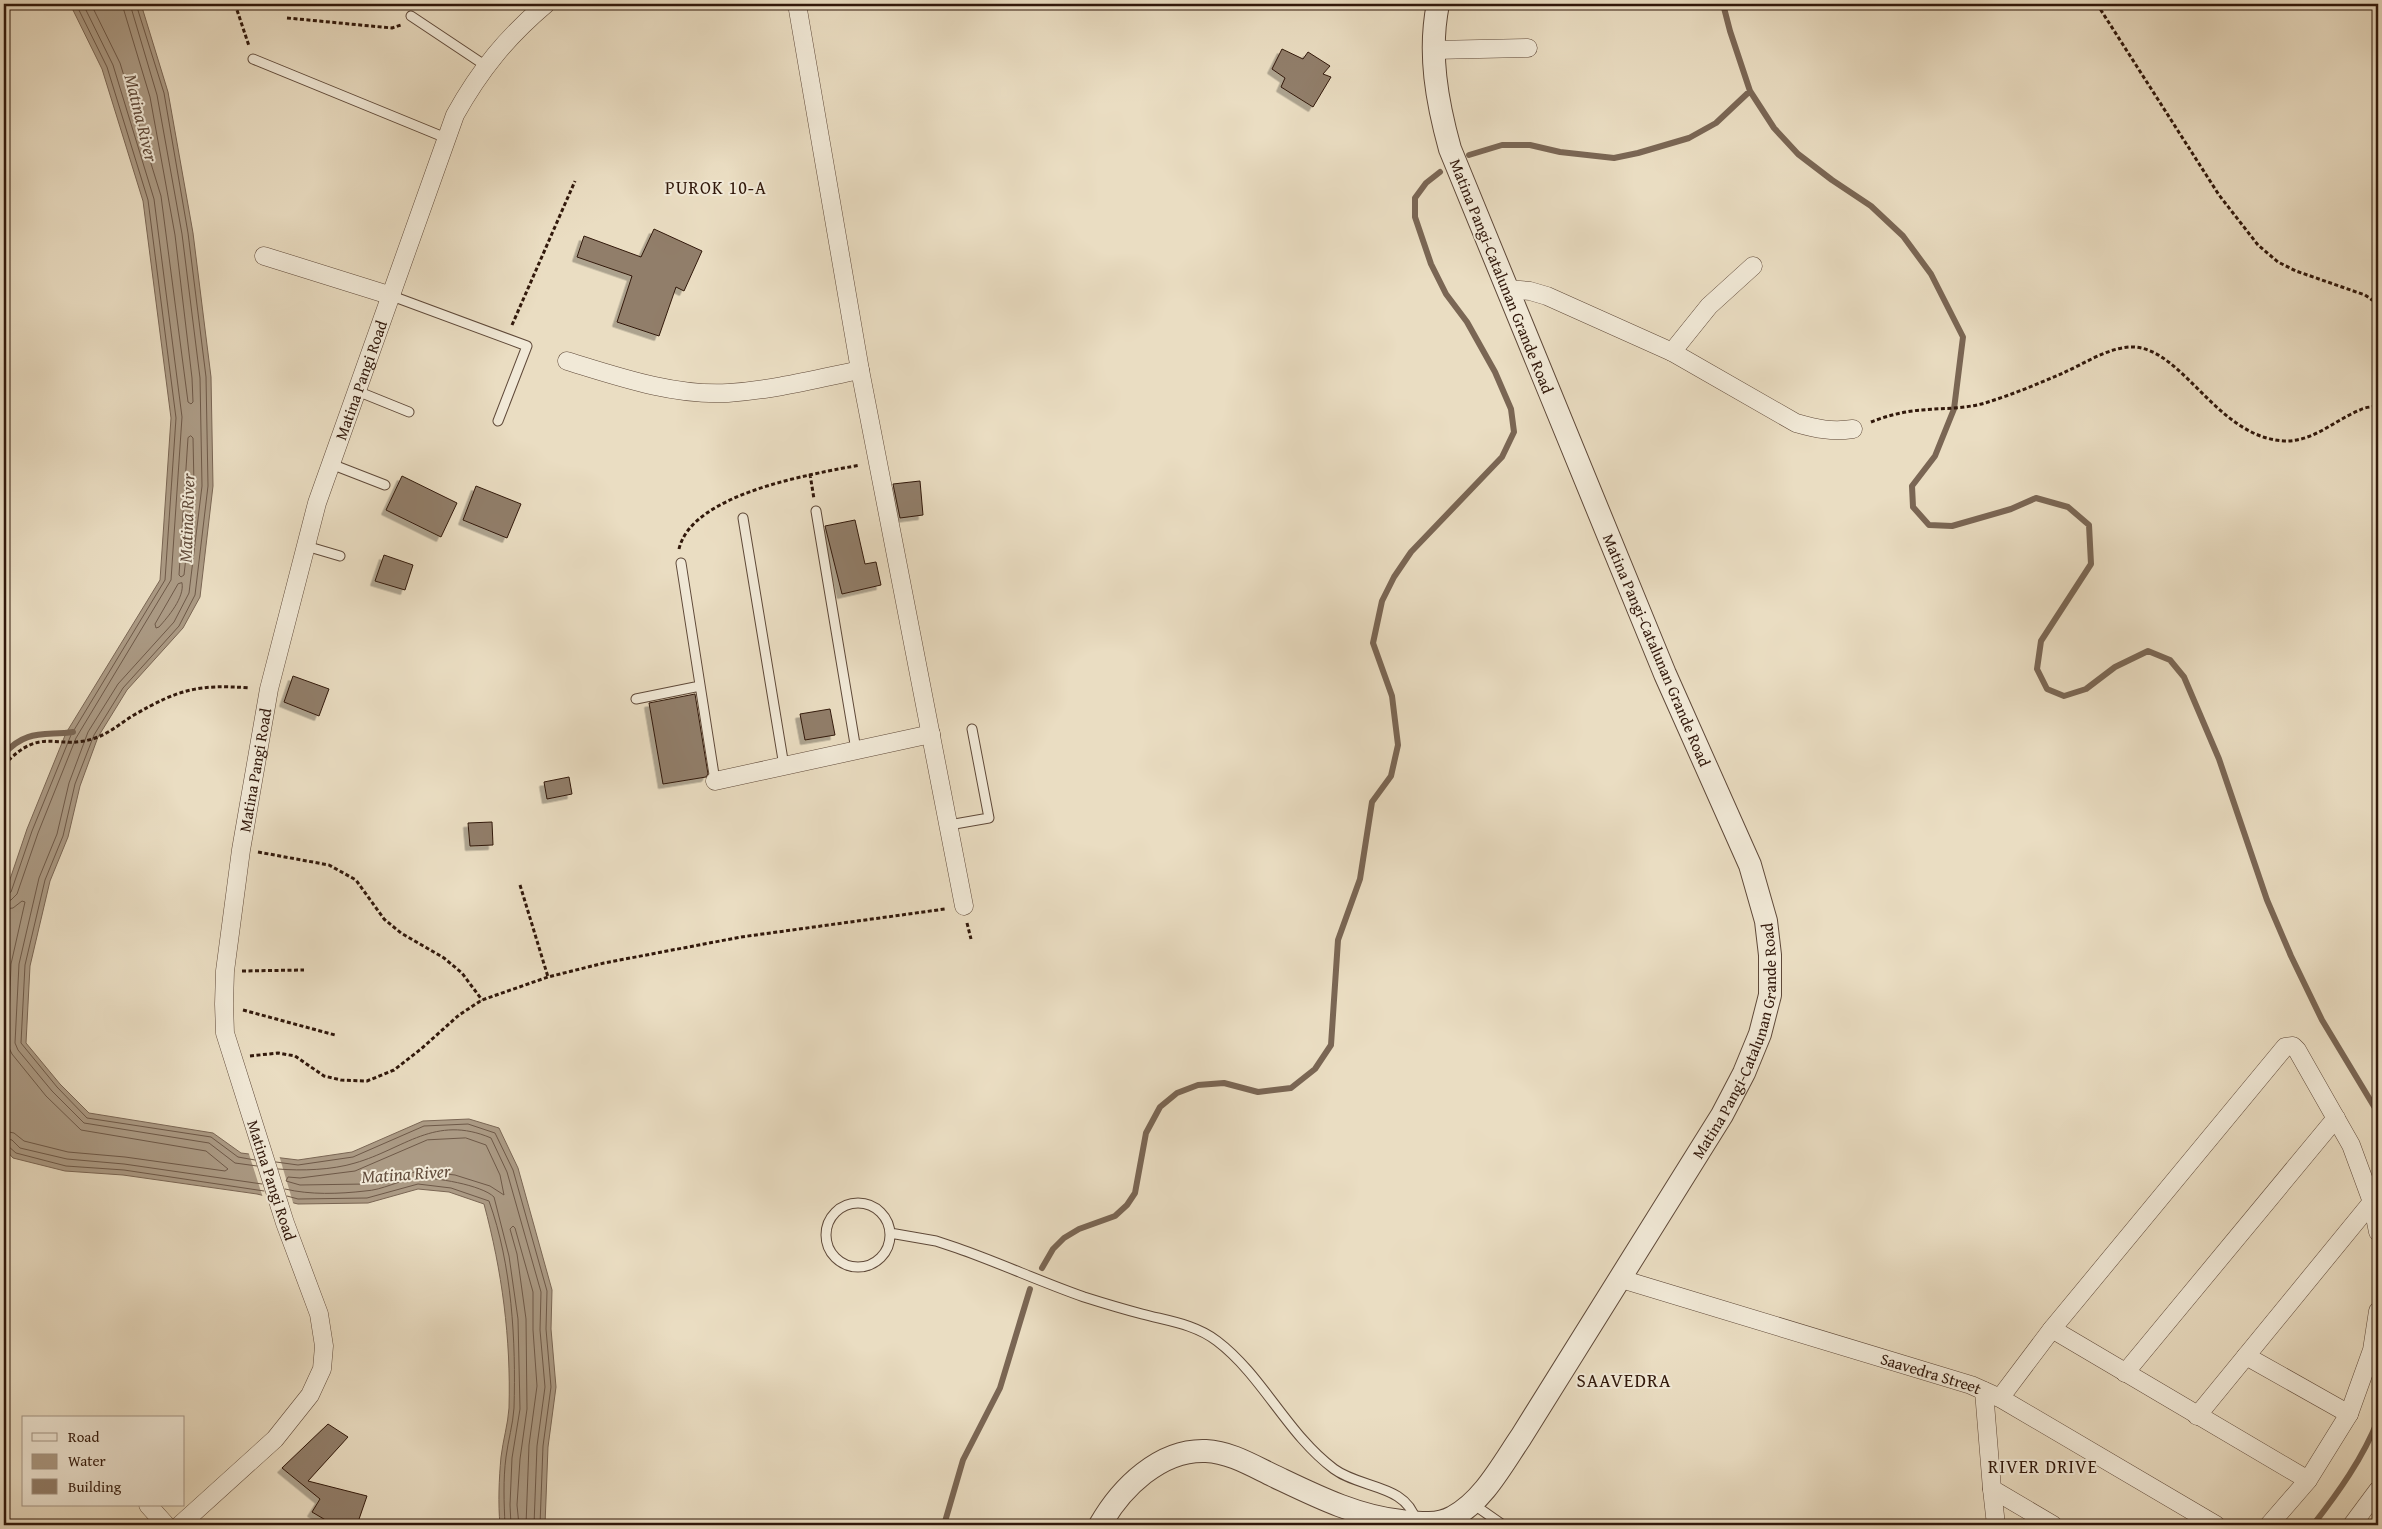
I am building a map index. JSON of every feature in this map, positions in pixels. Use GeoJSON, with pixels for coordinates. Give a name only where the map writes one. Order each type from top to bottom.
{"type":"FeatureCollection","features":[{"type":"Feature","properties":{"kind":"street","name":"Matina Pangi Road"},"geometry":{"type":"LineString","coordinates":[[180,1525],[274,1439],[310,1395],[322,1370],[324,1346],[319,1314],[286,1223],[232,1058],[226,1033],[224,1004],[225,970],[241,850],[268,690],[317,503],[392,296],[446,138],[460,106],[486,66],[503,44],[546,4]]}},
{"type":"Feature","properties":{"kind":"street"},"geometry":{"type":"LineString","coordinates":[[797,4],[860,370],[964,906]]}},
{"type":"Feature","properties":{"kind":"street","name":"Matina Pangi-Catalunan Grande Road"},"geometry":{"type":"LineString","coordinates":[[1100,1525],[1108,1511],[1125,1490],[1158,1463],[1174,1456],[1207,1451],[1244,1462],[1340,1506],[1366,1515],[1417,1523],[1436,1523],[1451,1518],[1472,1503],[1500,1469],[1521,1438],[1722,1115],[1744,1073],[1760,1034],[1770,995],[1770,955],[1766,921],[1750,865],[1665,674],[1450,149],[1440,114],[1434,50],[1438,4]]}},
{"type":"Feature","properties":{"kind":"street"},"geometry":{"type":"LineString","coordinates":[[1434,50],[1528,48]]}},
{"type":"Feature","properties":{"kind":"street"},"geometry":{"type":"LineString","coordinates":[[264,256],[392,296]]}},
{"type":"Feature","properties":{"kind":"street"},"geometry":{"type":"LineString","coordinates":[[1672,352],[1709,306],[1753,266]]}},
{"type":"Feature","properties":{"kind":"street"},"geometry":{"type":"LineString","coordinates":[[1508,289],[1530,291],[1546,296],[1672,352],[1796,423],[1817,430],[1832,432],[1853,429]]}},
{"type":"Feature","properties":{"kind":"street"},"geometry":{"type":"LineString","coordinates":[[567,361],[656,386],[726,393],[764,389],[860,370]]}},
{"type":"Feature","properties":{"kind":"street"},"geometry":{"type":"LineString","coordinates":[[715,781],[931,734]]}},
{"type":"Feature","properties":{"kind":"street"},"geometry":{"type":"LineString","coordinates":[[2000,1398],[2052,1329],[2285,1047],[2293,1046],[2297,1050],[2352,1145],[2372,1202],[2378,1232]]}},
{"type":"Feature","properties":{"kind":"street"},"geometry":{"type":"LineString","coordinates":[[2125,1373],[2336,1118]]}},
{"type":"Feature","properties":{"kind":"street"},"geometry":{"type":"LineString","coordinates":[[2197,1416],[2372,1202]]}},
{"type":"Feature","properties":{"kind":"street","name":"Saavedra Street"},"geometry":{"type":"LineString","coordinates":[[1621,1279],[1971,1385],[2000,1398],[2216,1525]]}},
{"type":"Feature","properties":{"kind":"street"},"geometry":{"type":"LineString","coordinates":[[2270,1525],[2308,1480],[2349,1414],[2372,1350],[2378,1311]]}},
{"type":"Feature","properties":{"kind":"street"},"geometry":{"type":"LineString","coordinates":[[2052,1329],[2308,1480]]}},
{"type":"Feature","properties":{"kind":"street"},"geometry":{"type":"LineString","coordinates":[[2246,1356],[2349,1414]]}},
{"type":"Feature","properties":{"kind":"street"},"geometry":{"type":"LineString","coordinates":[[1984,1391],[1996,1525]]}},
{"type":"Feature","properties":{"kind":"street"},"geometry":{"type":"LineString","coordinates":[[1992,1490],[2054,1525]]}},
{"type":"Feature","properties":{"kind":"street"},"geometry":{"type":"LineString","coordinates":[[2352,1525],[2378,1490]]}},
{"type":"Feature","properties":{"kind":"street"},"geometry":{"type":"LineString","coordinates":[[149,1506],[166,1525]]}},
{"type":"Feature","properties":{"kind":"lane"},"geometry":{"type":"LineString","coordinates":[[411,16],[486,66]]}},
{"type":"Feature","properties":{"kind":"lane"},"geometry":{"type":"LineString","coordinates":[[253,59],[446,138]]}},
{"type":"Feature","properties":{"kind":"lane"},"geometry":{"type":"LineString","coordinates":[[392,296],[527,346],[498,421]]}},
{"type":"Feature","properties":{"kind":"lane"},"geometry":{"type":"LineString","coordinates":[[357,391],[409,412]]}},
{"type":"Feature","properties":{"kind":"lane"},"geometry":{"type":"LineString","coordinates":[[331,464],[385,485]]}},
{"type":"Feature","properties":{"kind":"lane"},"geometry":{"type":"LineString","coordinates":[[816,511],[856,750]]}},
{"type":"Feature","properties":{"kind":"lane"},"geometry":{"type":"LineString","coordinates":[[743,518],[784,766]]}},
{"type":"Feature","properties":{"kind":"lane"},"geometry":{"type":"LineString","coordinates":[[306,546],[340,556]]}},
{"type":"Feature","properties":{"kind":"lane"},"geometry":{"type":"LineString","coordinates":[[681,563],[715,781]]}},
{"type":"Feature","properties":{"kind":"lane"},"geometry":{"type":"LineString","coordinates":[[636,699],[700,686]]}},
{"type":"Feature","properties":{"kind":"lane"},"geometry":{"type":"LineString","coordinates":[[949,825],[989,818],[972,729]]}},
{"type":"Feature","properties":{"kind":"lane"},"geometry":{"type":"LineString","coordinates":[[855,1203],[868,1204],[879,1210],[887,1220],[890,1232],[889,1245],[883,1256],[873,1264],[861,1268],[848,1266],[837,1260],[829,1250],[826,1238],[827,1225],[833,1214],[843,1206],[855,1203]]}},
{"type":"Feature","properties":{"kind":"lane"},"geometry":{"type":"LineString","coordinates":[[890,1232],[929,1239],[1085,1297],[1196,1328],[1232,1353],[1251,1372],[1308,1446],[1321,1458],[1351,1479],[1398,1495],[1408,1502],[1417,1523]]}},
{"type":"Feature","properties":{"kind":"lane"},"geometry":{"type":"LineString","coordinates":[[1472,1503],[1503,1525]]}},
{"type":"Feature","properties":{"kind":"path"},"geometry":{"type":"LineString","coordinates":[[235,4],[253,59]]}},
{"type":"Feature","properties":{"kind":"path"},"geometry":{"type":"LineString","coordinates":[[2097,4],[2219,195],[2258,245],[2278,262],[2296,271],[2365,295],[2378,304]]}},
{"type":"Feature","properties":{"kind":"path"},"geometry":{"type":"LineString","coordinates":[[286,18],[392,28],[406,22],[411,16]]}},
{"type":"Feature","properties":{"kind":"path"},"geometry":{"type":"LineString","coordinates":[[506,338],[575,181]]}},
{"type":"Feature","properties":{"kind":"path"},"geometry":{"type":"LineString","coordinates":[[1853,429],[1897,414],[1920,410],[1954,409],[1985,403],[2063,373],[2114,350],[2134,347],[2158,354],[2212,405],[2237,424],[2260,436],[2284,441],[2304,438],[2324,430],[2361,409],[2378,406]]}},
{"type":"Feature","properties":{"kind":"path"},"geometry":{"type":"LineString","coordinates":[[681,563],[679,550],[682,538],[691,526],[739,496],[810,474],[878,462]]}},
{"type":"Feature","properties":{"kind":"path"},"geometry":{"type":"LineString","coordinates":[[810,474],[816,511]]}},
{"type":"Feature","properties":{"kind":"path"},"geometry":{"type":"LineString","coordinates":[[4,765],[25,745],[39,741],[80,741],[98,737],[174,694],[201,687],[268,690]]}},
{"type":"Feature","properties":{"kind":"path"},"geometry":{"type":"LineString","coordinates":[[241,850],[267,852],[329,865],[356,880],[384,919],[401,933],[444,958],[462,973],[482,1000]]}},
{"type":"Feature","properties":{"kind":"path"},"geometry":{"type":"LineString","coordinates":[[520,885],[548,977]]}},
{"type":"Feature","properties":{"kind":"path"},"geometry":{"type":"LineString","coordinates":[[232,1058],[278,1053],[295,1056],[324,1076],[341,1080],[367,1081],[394,1070],[421,1049],[458,1015],[482,1000],[548,977],[604,963],[741,937],[964,906]]}},
{"type":"Feature","properties":{"kind":"path"},"geometry":{"type":"LineString","coordinates":[[225,970],[254,972],[304,970]]}},
{"type":"Feature","properties":{"kind":"path"},"geometry":{"type":"LineString","coordinates":[[224,1004],[335,1035]]}},
{"type":"Feature","properties":{"kind":"water","name":"Matina River"},"geometry":{"type":"Polygon","coordinates":[[[70,4],[141,4],[168,92],[193,233],[211,377],[213,486],[200,597],[183,628],[127,690],[98,737],[80,786],[68,837],[50,881],[30,966],[26,1043],[60,1084],[89,1113],[213,1133],[241,1153],[298,1160],[352,1152],[423,1121],[469,1119],[499,1128],[518,1168],[552,1290],[551,1329],[556,1387],[548,1447],[545,1525],[500,1525],[500,1465],[509,1408],[507,1330],[496,1254],[484,1204],[449,1192],[418,1189],[368,1203],[298,1204],[257,1194],[123,1175],[65,1171],[13,1158],[4,1148],[4,897],[27,829],[66,733],[160,580],[171,418],[143,201],[102,69],[70,4]]]}},
{"type":"Feature","properties":{"kind":"pier"},"geometry":{"type":"Polygon","coordinates":[[[248,1151],[279,1155],[294,1206],[263,1198],[248,1151]]]}},
{"type":"Feature","properties":{"kind":"building"},"geometry":{"type":"Polygon","coordinates":[[[1282,49],[1303,59],[1308,52],[1330,66],[1323,74],[1331,77],[1313,107],[1281,87],[1285,78],[1272,69],[1282,49]]]}},
{"type":"Feature","properties":{"kind":"building"},"geometry":{"type":"Polygon","coordinates":[[[654,229],[702,251],[684,291],[676,287],[659,336],[617,322],[632,276],[577,257],[584,236],[641,257],[654,229]]]}},
{"type":"Feature","properties":{"kind":"building"},"geometry":{"type":"Polygon","coordinates":[[[402,476],[457,503],[441,537],[386,510],[402,476]]]}},
{"type":"Feature","properties":{"kind":"building"},"geometry":{"type":"Polygon","coordinates":[[[920,481],[923,515],[900,518],[893,484],[920,481]]]}},
{"type":"Feature","properties":{"kind":"building"},"geometry":{"type":"Polygon","coordinates":[[[476,486],[521,504],[507,538],[463,520],[476,486]]]}},
{"type":"Feature","properties":{"kind":"building"},"geometry":{"type":"Polygon","coordinates":[[[855,520],[865,564],[876,562],[881,585],[842,594],[825,526],[855,520]]]}},
{"type":"Feature","properties":{"kind":"building"},"geometry":{"type":"Polygon","coordinates":[[[384,555],[413,565],[405,590],[375,581],[384,555]]]}},
{"type":"Feature","properties":{"kind":"building"},"geometry":{"type":"Polygon","coordinates":[[[293,676],[329,689],[319,716],[284,702],[293,676]]]}},
{"type":"Feature","properties":{"kind":"building"},"geometry":{"type":"Polygon","coordinates":[[[695,694],[708,774],[706,777],[663,784],[649,703],[695,694]]]}},
{"type":"Feature","properties":{"kind":"building"},"geometry":{"type":"Polygon","coordinates":[[[830,709],[835,735],[805,740],[800,714],[830,709]]]}},
{"type":"Feature","properties":{"kind":"building"},"geometry":{"type":"Polygon","coordinates":[[[569,777],[572,794],[547,799],[544,782],[569,777]]]}},
{"type":"Feature","properties":{"kind":"building"},"geometry":{"type":"Polygon","coordinates":[[[492,822],[493,845],[470,846],[468,823],[492,822]]]}},
{"type":"Feature","properties":{"kind":"building"},"geometry":{"type":"Polygon","coordinates":[[[328,1424],[348,1437],[308,1481],[367,1496],[357,1525],[334,1525],[312,1512],[320,1499],[282,1468],[328,1424]]]}},
{"type":"Feature","properties":{"kind":"waterway"},"geometry":{"type":"LineString","coordinates":[[1723,4],[1750,91],[1774,128],[1798,154],[1871,206],[1903,236],[1931,274],[1963,337],[1954,409],[1935,456],[1912,486],[1913,507],[1929,525],[1952,526],[2011,509],[2036,498],[2068,507],[2089,525],[2091,564],[2041,641],[2037,669],[2047,689],[2064,696],[2086,689],[2115,667],[2148,651],[2170,660],[2184,677],[2219,759],[2267,900],[2291,956],[2322,1020],[2378,1113]]}},
{"type":"Feature","properties":{"kind":"waterway"},"geometry":{"type":"LineString","coordinates":[[1469,155],[1502,145],[1530,145],[1560,152],[1614,158],[1638,153],[1689,138],[1716,123],[1750,91]]}},
{"type":"Feature","properties":{"kind":"waterway"},"geometry":{"type":"LineString","coordinates":[[1042,1268],[1053,1249],[1064,1238],[1079,1229],[1115,1216],[1127,1205],[1135,1193],[1146,1133],[1160,1107],[1177,1093],[1198,1085],[1224,1083],[1258,1092],[1291,1088],[1315,1069],[1331,1045],[1338,940],[1360,879],[1372,802],[1391,776],[1398,745],[1392,696],[1373,643],[1382,601],[1394,577],[1411,552],[1502,457],[1514,432],[1511,409],[1495,372],[1467,322],[1446,294],[1431,264],[1415,217],[1415,198],[1426,183],[1440,172]]}},
{"type":"Feature","properties":{"kind":"waterway"},"geometry":{"type":"LineString","coordinates":[[4,754],[12,746],[28,737],[73,732]]}},
{"type":"Feature","properties":{"kind":"waterway"},"geometry":{"type":"LineString","coordinates":[[944,1525],[963,1460],[1000,1388],[1030,1289]]}},
{"type":"Feature","properties":{"kind":"waterway"},"geometry":{"type":"LineString","coordinates":[[2313,1525],[2349,1475],[2365,1448],[2378,1420]]}},
{"type":"Feature","properties":{"kind":"district","name":"PUROK 10-A"},"geometry":{"type":"Point","coordinates":[716,188]}},
{"type":"Feature","properties":{"kind":"district","name":"SAAVEDRA"},"geometry":{"type":"Point","coordinates":[1624,1380]}},
{"type":"Feature","properties":{"kind":"district","name":"RIVER DRIVE"},"geometry":{"type":"Point","coordinates":[2043,1467]}}]}
